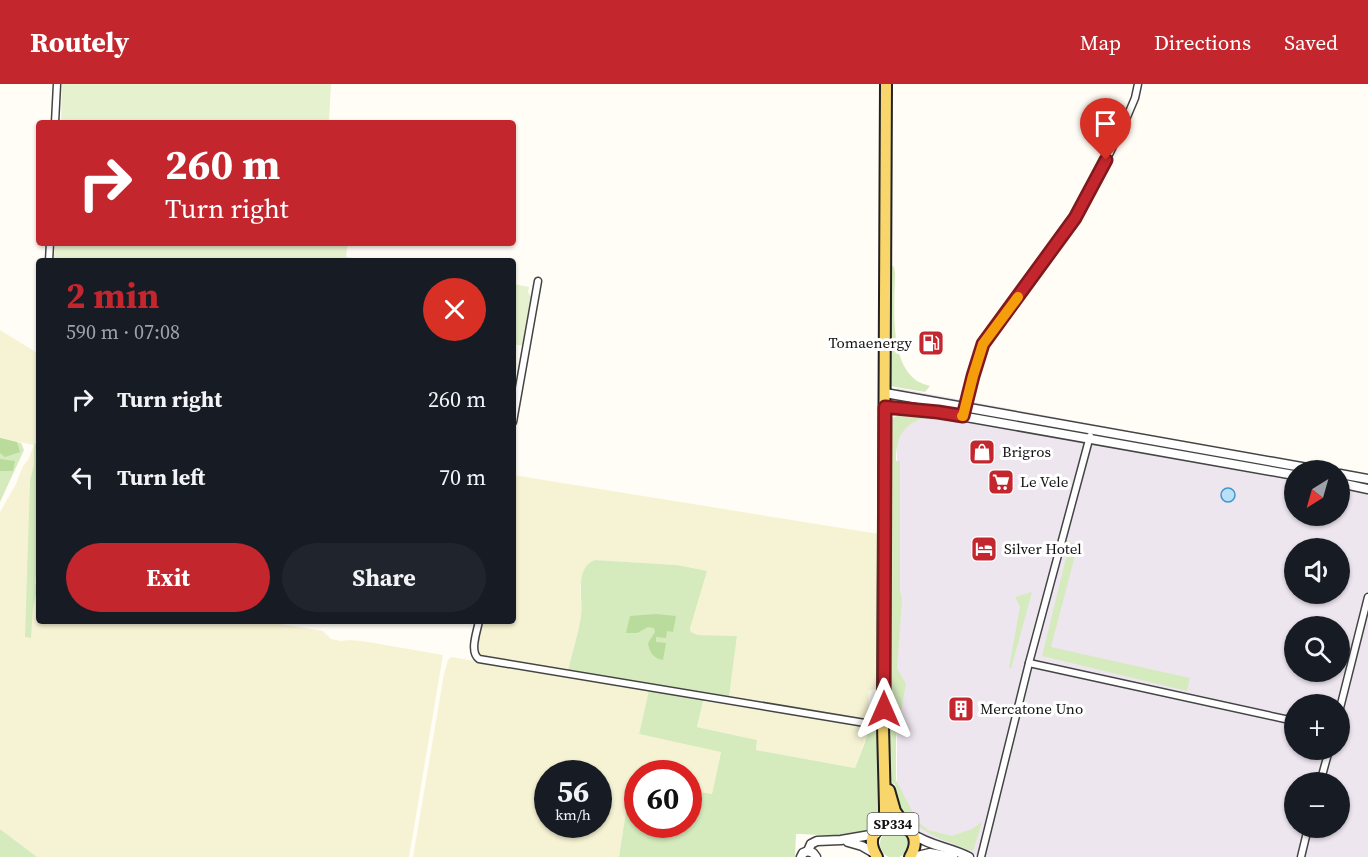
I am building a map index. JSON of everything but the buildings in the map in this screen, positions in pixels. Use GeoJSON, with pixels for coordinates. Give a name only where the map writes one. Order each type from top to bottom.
{"type":"FeatureCollection","features":[{"type":"Feature","properties":{"kind":"main road","name":"SP334"},"geometry":{"type":"LineString","coordinates":[[876,855],[873,842],[885,818],[883,726],[886,84]]}},
{"type":"Feature","properties":{"kind":"main road","name":"SP334"},"geometry":{"type":"LineString","coordinates":[[885,773],[895,811],[909,831],[914,846],[911,857]]}},
{"type":"Feature","properties":{"kind":"main road","name":"SP334"},"geometry":{"type":"LineString","coordinates":[[877,831],[885,825],[895,824],[909,831]]}},
{"type":"Feature","properties":{"kind":"street"},"geometry":{"type":"LineString","coordinates":[[55,120],[57,84]]}},
{"type":"Feature","properties":{"kind":"street"},"geometry":{"type":"LineString","coordinates":[[963,416],[983,344],[1075,218],[1097,179],[1134,98],[1138,84]]}},
{"type":"Feature","properties":{"kind":"street"},"geometry":{"type":"LineString","coordinates":[[516,405],[538,281]]}},
{"type":"Feature","properties":{"kind":"street"},"geometry":{"type":"LineString","coordinates":[[885,393],[1284,464]]}},
{"type":"Feature","properties":{"kind":"street"},"geometry":{"type":"LineString","coordinates":[[885,407],[963,416],[1284,473]]}},
{"type":"Feature","properties":{"kind":"street"},"geometry":{"type":"LineString","coordinates":[[1009,425],[1010,415]]}},
{"type":"Feature","properties":{"kind":"street"},"geometry":{"type":"LineString","coordinates":[[981,857],[1029,663],[1091,429]]}},
{"type":"Feature","properties":{"kind":"street"},"geometry":{"type":"LineString","coordinates":[[1350,476],[1368,479]]}},
{"type":"Feature","properties":{"kind":"street"},"geometry":{"type":"LineString","coordinates":[[1350,485],[1368,489]]}},
{"type":"Feature","properties":{"kind":"street"},"geometry":{"type":"LineString","coordinates":[[1344,694],[1368,597]]}},
{"type":"Feature","properties":{"kind":"street"},"geometry":{"type":"LineString","coordinates":[[478,624],[473,652],[479,659],[883,726]]}},
{"type":"Feature","properties":{"kind":"street"},"geometry":{"type":"LineString","coordinates":[[1029,663],[1284,720]]}},
{"type":"Feature","properties":{"kind":"street"},"geometry":{"type":"LineString","coordinates":[[804,854],[811,844],[817,841],[841,840],[877,831]]}},
{"type":"Feature","properties":{"kind":"street"},"geometry":{"type":"LineString","coordinates":[[909,831],[926,842],[969,857]]}},
{"type":"Feature","properties":{"kind":"street"},"geometry":{"type":"LineString","coordinates":[[1301,857],[1306,838]]}},
{"type":"Feature","properties":{"kind":"street"},"geometry":{"type":"LineString","coordinates":[[841,840],[862,846],[876,855]]}},
{"type":"Feature","properties":{"kind":"street"},"geometry":{"type":"LineString","coordinates":[[804,854],[813,853],[816,857]]}},
{"type":"Feature","properties":{"kind":"street"},"geometry":{"type":"LineString","coordinates":[[911,857],[930,853],[953,857]]}},
{"type":"Feature","properties":{"kind":"shaded area"},"geometry":{"type":"Polygon","coordinates":[[[0,330],[36,352],[36,624],[280,624],[323,631],[331,639],[341,641],[362,641],[443,655],[409,857],[37,857],[0,829],[0,512],[34,445],[0,438],[0,330]]]}},
{"type":"Feature","properties":{"kind":"shaded area"},"geometry":{"type":"Polygon","coordinates":[[[897,388],[1287,460],[1284,460],[1284,526],[1350,526],[1350,472],[1368,475],[1368,857],[981,857],[924,835],[909,822],[897,794],[897,388]]]}},
{"type":"Feature","properties":{"kind":"shaded area"},"geometry":{"type":"Polygon","coordinates":[[[516,475],[879,534],[879,688],[868,691],[869,711],[866,717],[861,719],[729,697],[737,636],[698,635],[691,632],[677,565],[595,560],[584,573],[580,587],[582,613],[568,671],[481,656],[477,652],[482,624],[516,624],[516,475]]]}},
{"type":"Feature","properties":{"kind":"shaded area"},"geometry":{"type":"Polygon","coordinates":[[[451,657],[649,690],[639,734],[721,751],[712,794],[702,792],[702,760],[624,760],[624,824],[619,857],[413,857],[444,674],[451,657]]]}},
{"type":"Feature","properties":{"kind":"shaded area"},"geometry":{"type":"Polygon","coordinates":[[[703,701],[867,726],[868,732],[855,768],[756,750],[757,740],[697,727],[703,701]]]}},
{"type":"Feature","properties":{"kind":"green space"},"geometry":{"type":"Polygon","coordinates":[[[62,84],[331,84],[329,120],[61,120],[62,84]]]}},
{"type":"Feature","properties":{"kind":"green space"},"geometry":{"type":"Polygon","coordinates":[[[55,246],[348,246],[346,257],[352,258],[54,258],[55,246]]]}},
{"type":"Feature","properties":{"kind":"green space"},"geometry":{"type":"Polygon","coordinates":[[[891,265],[895,272],[894,315],[897,346],[908,372],[917,381],[930,386],[925,392],[890,386],[891,265]]]}},
{"type":"Feature","properties":{"kind":"green space"},"geometry":{"type":"Polygon","coordinates":[[[516,285],[529,287],[528,292],[532,298],[524,346],[516,345],[516,285]]]}},
{"type":"Feature","properties":{"kind":"green space"},"geometry":{"type":"Polygon","coordinates":[[[898,416],[924,418],[905,428],[899,439],[896,453],[896,461],[900,461],[900,591],[902,600],[897,668],[906,684],[896,737],[896,780],[918,822],[928,830],[952,836],[972,829],[982,822],[973,851],[936,837],[918,826],[904,813],[896,795],[895,784],[891,784],[889,421],[898,416]]]}},
{"type":"Feature","properties":{"kind":"green space"},"geometry":{"type":"Polygon","coordinates":[[[0,438],[21,443],[24,450],[0,502],[0,438]]]}},
{"type":"Feature","properties":{"kind":"green space"},"geometry":{"type":"Polygon","coordinates":[[[0,438],[17,442],[20,452],[5,457],[0,453],[0,438]]]}},
{"type":"Feature","properties":{"kind":"green space"},"geometry":{"type":"Polygon","coordinates":[[[36,443],[36,595],[31,638],[25,637],[30,480],[34,465],[36,443]]]}},
{"type":"Feature","properties":{"kind":"green space"},"geometry":{"type":"Polygon","coordinates":[[[0,459],[15,461],[13,471],[0,471],[0,459]]]}},
{"type":"Feature","properties":{"kind":"green space"},"geometry":{"type":"Polygon","coordinates":[[[1070,542],[1078,544],[1051,647],[1190,678],[1187,691],[1042,656],[1070,542]]]}},
{"type":"Feature","properties":{"kind":"green space"},"geometry":{"type":"Polygon","coordinates":[[[595,560],[677,565],[707,571],[690,628],[691,632],[698,635],[737,636],[729,697],[568,671],[581,616],[582,577],[588,564],[595,560]]]}},
{"type":"Feature","properties":{"kind":"green space"},"geometry":{"type":"Polygon","coordinates":[[[1032,592],[1011,669],[1009,667],[1020,607],[1015,597],[1032,592]]]}},
{"type":"Feature","properties":{"kind":"green space"},"geometry":{"type":"Polygon","coordinates":[[[656,614],[676,616],[673,632],[667,631],[666,638],[656,637],[656,642],[666,643],[663,660],[655,657],[648,643],[655,632],[654,628],[648,627],[637,633],[626,633],[630,616],[656,614]]]}},
{"type":"Feature","properties":{"kind":"green space"},"geometry":{"type":"Polygon","coordinates":[[[649,690],[714,700],[703,701],[697,727],[757,740],[756,750],[855,768],[869,728],[867,726],[878,729],[880,824],[862,833],[851,835],[796,834],[795,857],[619,857],[624,824],[624,838],[702,838],[702,792],[712,794],[721,752],[639,734],[649,690]]]}},
{"type":"Feature","properties":{"kind":"green space"},"geometry":{"type":"Polygon","coordinates":[[[0,829],[37,857],[0,857],[0,829]]]}},
{"type":"Feature","properties":{"kind":"green space"},"geometry":{"type":"Polygon","coordinates":[[[894,830],[904,834],[908,844],[904,854],[894,858],[884,854],[880,844],[884,834],[894,830]]]}},
{"type":"Feature","properties":{"kind":"water"},"geometry":{"type":"Polygon","coordinates":[[[1228,488],[1233,490],[1235,495],[1233,500],[1228,502],[1223,500],[1221,495],[1223,490],[1228,488]]]}},
{"type":"Feature","properties":{"kind":"slow traffic"},"geometry":{"type":"LineString","coordinates":[[962,416],[983,344],[1018,297]]}},
{"type":"Feature","properties":{"kind":"place","name":"Tomaenergy"},"geometry":{"type":"Point","coordinates":[931,343]}},
{"type":"Feature","properties":{"kind":"place","name":"Brigros"},"geometry":{"type":"Point","coordinates":[982,452]}},
{"type":"Feature","properties":{"kind":"place","name":"Le Vele"},"geometry":{"type":"Point","coordinates":[1001,482]}},
{"type":"Feature","properties":{"kind":"place","name":"Silver Hotel"},"geometry":{"type":"Point","coordinates":[984,549]}},
{"type":"Feature","properties":{"kind":"place","name":"Mercatone Uno"},"geometry":{"type":"Point","coordinates":[961,709]}},
{"type":"Feature","properties":{"kind":"route"},"geometry":{"type":"LineString","coordinates":[[884,709],[885,407],[963,416],[983,344],[1075,218],[1106,160]]}}]}
